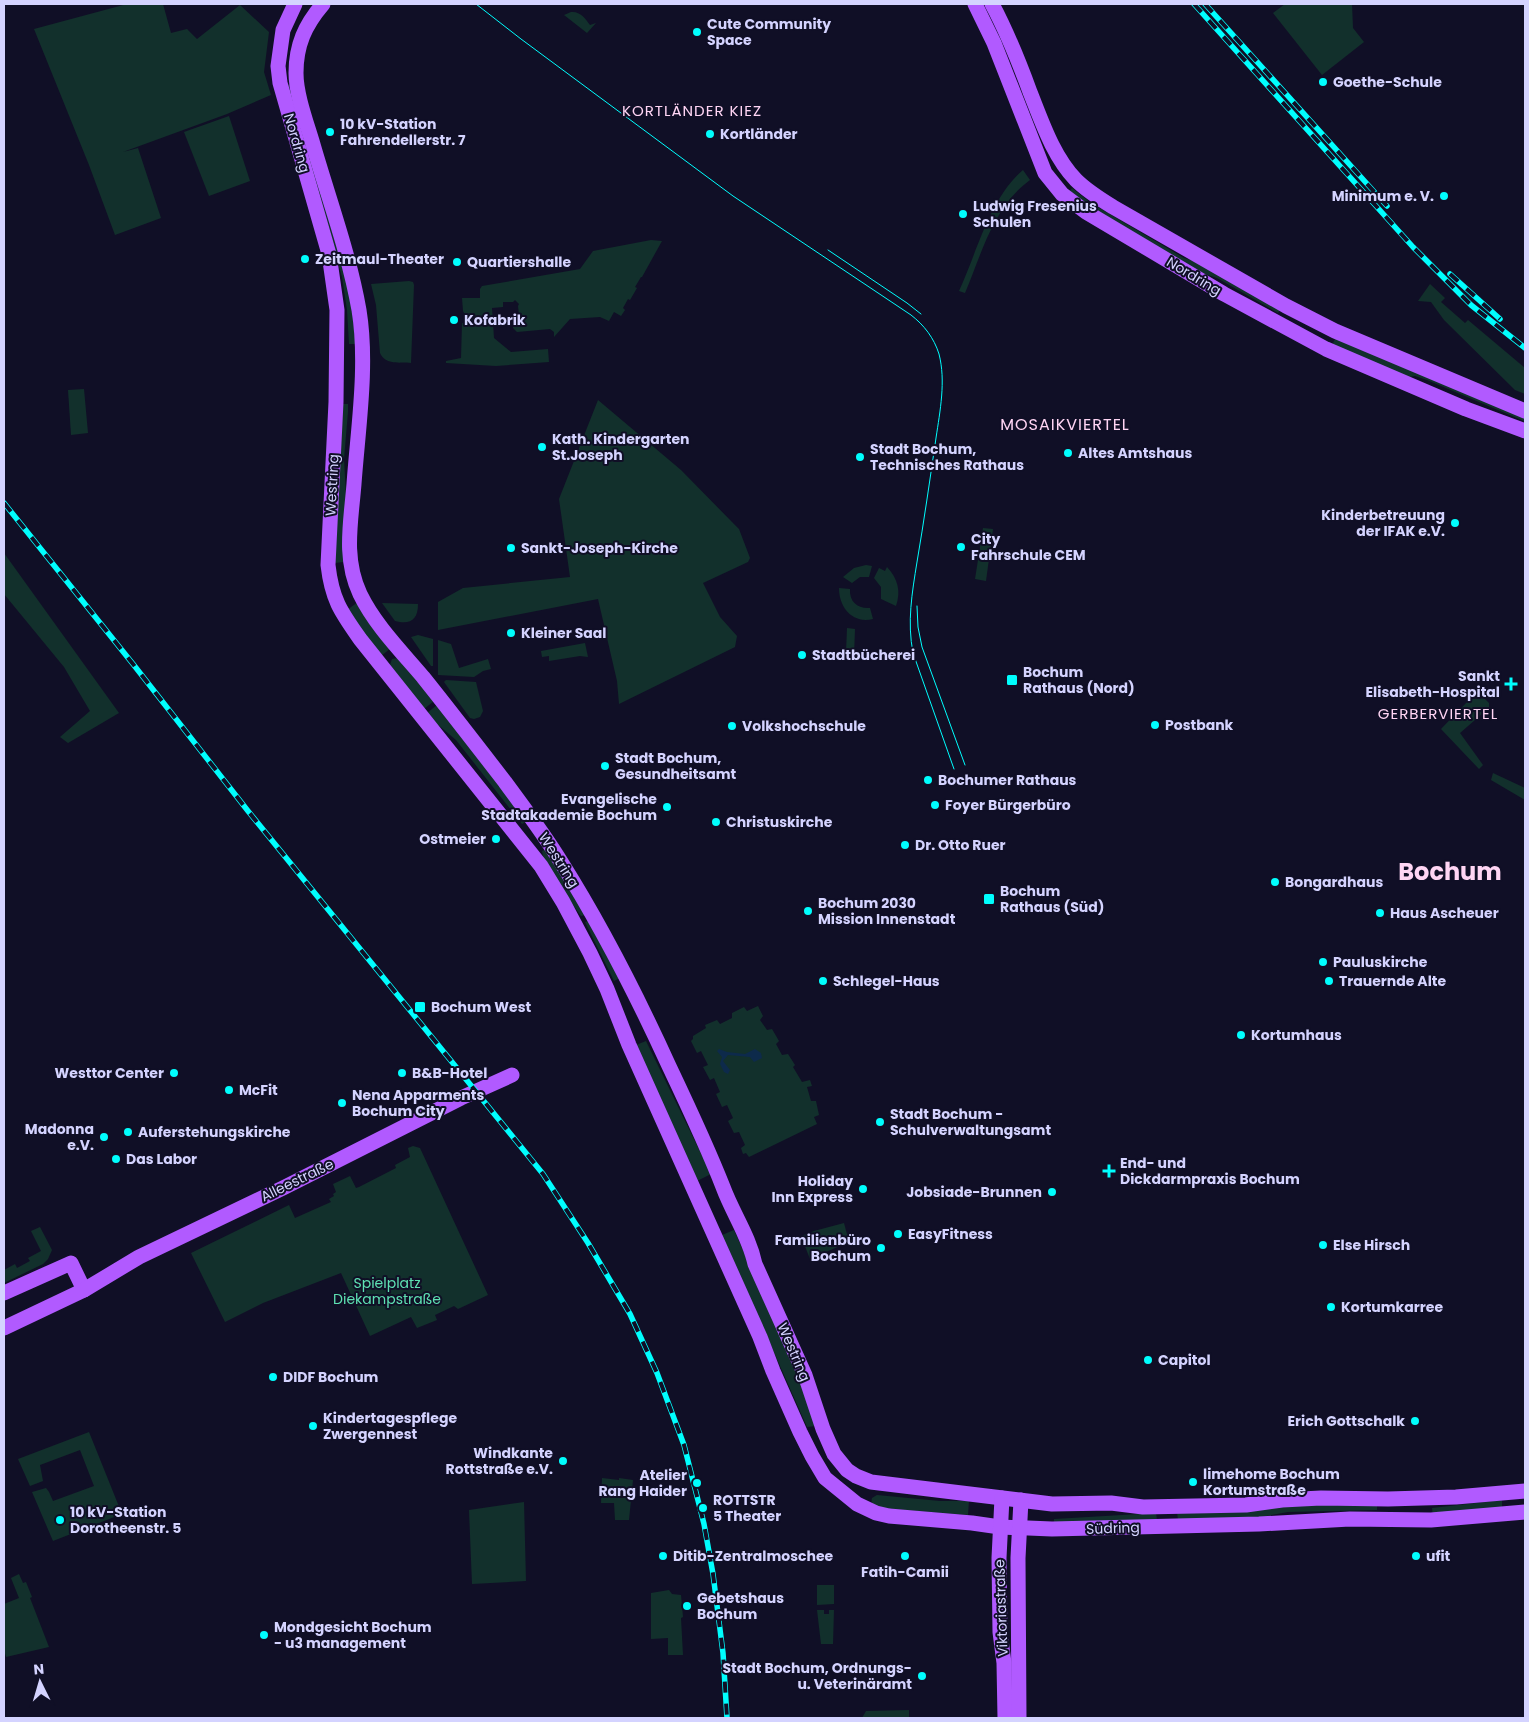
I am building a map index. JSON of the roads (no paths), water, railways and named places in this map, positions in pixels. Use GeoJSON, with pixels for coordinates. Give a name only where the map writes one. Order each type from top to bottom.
{"type":"FeatureCollection","features":[{"type":"Feature","properties":{"kind":"main road","name":"Nordring"},"geometry":{"type":"LineString","coordinates":[[295,4],[283,30],[278,66],[280,83],[329,254]]}},
{"type":"Feature","properties":{"kind":"main road","name":"Nordring"},"geometry":{"type":"LineString","coordinates":[[323,4],[309,21],[303,32],[299,47],[296,80],[345,253]]}},
{"type":"Feature","properties":{"kind":"main road","name":"Nordring"},"geometry":{"type":"LineString","coordinates":[[975,4],[994,43],[1045,173],[1062,194],[1086,212],[1224,294],[1326,349],[1466,409],[1525,431]]}},
{"type":"Feature","properties":{"kind":"main road","name":"Nordring"},"geometry":{"type":"LineString","coordinates":[[992,4],[1008,35],[1049,138],[1065,167],[1088,190],[1113,207],[1286,306],[1335,331],[1525,411]]}},
{"type":"Feature","properties":{"kind":"main road"},"geometry":{"type":"LineString","coordinates":[[283,30],[299,47]]}},
{"type":"Feature","properties":{"kind":"main road","name":"Westring"},"geometry":{"type":"LineString","coordinates":[[345,253],[359,311],[361,376],[349,549],[351,567],[362,597],[375,618],[486,758],[560,859],[600,928],[642,1007],[703,1137],[727,1198],[752,1248],[756,1264],[805,1375],[823,1429],[834,1454],[841,1464],[856,1476],[881,1483]]}},
{"type":"Feature","properties":{"kind":"main road","name":"Westring"},"geometry":{"type":"LineString","coordinates":[[329,254],[337,310],[337,378],[328,565],[332,592],[341,613],[541,866],[590,953],[800,1432],[828,1482]]}},
{"type":"Feature","properties":{"kind":"main road"},"geometry":{"type":"LineString","coordinates":[[337,378],[361,376]]}},
{"type":"Feature","properties":{"kind":"main road"},"geometry":{"type":"LineString","coordinates":[[332,592],[349,576],[351,567]]}},
{"type":"Feature","properties":{"kind":"main road"},"geometry":{"type":"LineString","coordinates":[[385,670],[386,660],[390,654],[396,652],[403,654]]}},
{"type":"Feature","properties":{"kind":"main road"},"geometry":{"type":"LineString","coordinates":[[614,1010],[642,1007]]}},
{"type":"Feature","properties":{"kind":"main road"},"geometry":{"type":"LineString","coordinates":[[622,1026],[642,1007]]}},
{"type":"Feature","properties":{"kind":"main road","name":"Alleestraße"},"geometry":{"type":"LineString","coordinates":[[4,1328],[84,1290],[139,1257],[323,1168],[444,1106],[512,1075]]}},
{"type":"Feature","properties":{"kind":"main road"},"geometry":{"type":"LineString","coordinates":[[702,1206],[727,1198]]}},
{"type":"Feature","properties":{"kind":"main road"},"geometry":{"type":"LineString","coordinates":[[4,1293],[72,1263],[84,1290]]}},
{"type":"Feature","properties":{"kind":"main road","name":"Südring"},"geometry":{"type":"LineString","coordinates":[[828,1482],[858,1504],[876,1513],[904,1519],[972,1523],[1000,1528],[1052,1529],[1259,1524],[1360,1519],[1408,1520],[1461,1518],[1525,1512]]}},
{"type":"Feature","properties":{"kind":"main road","name":"Südring"},"geometry":{"type":"LineString","coordinates":[[881,1483],[1052,1504],[1111,1503],[1144,1507],[1246,1505],[1292,1499],[1456,1497],[1525,1491]]}},
{"type":"Feature","properties":{"kind":"main road"},"geometry":{"type":"LineString","coordinates":[[1509,1514],[1515,1504],[1525,1497]]}},
{"type":"Feature","properties":{"kind":"main road","name":"Viktoriastraße"},"geometry":{"type":"LineString","coordinates":[[1002,1498],[1000,1528],[1000,1632],[1004,1663],[1005,1718]]}},
{"type":"Feature","properties":{"kind":"main road"},"geometry":{"type":"LineString","coordinates":[[1408,1498],[1408,1520]]}},
{"type":"Feature","properties":{"kind":"main road","name":"Viktoriastraße"},"geometry":{"type":"LineString","coordinates":[[1019,1718],[1018,1558],[1021,1500]]}},
{"type":"Feature","properties":{"kind":"water"},"geometry":{"type":"Polygon","coordinates":[[[719,1049],[745,1054],[755,1049],[761,1053],[762,1058],[754,1062],[750,1057],[728,1055],[723,1061],[730,1070],[728,1074],[724,1072],[720,1064],[722,1057],[717,1051],[719,1049]]]}},
{"type":"Feature","properties":{"kind":"tram line"},"geometry":{"type":"LineString","coordinates":[[476,4],[733,196],[911,315],[931,337],[937,348],[941,364],[942,396],[913,585],[910,630],[913,653],[954,769]]}},
{"type":"Feature","properties":{"kind":"tram line"},"geometry":{"type":"LineString","coordinates":[[828,250],[921,314]]}},
{"type":"Feature","properties":{"kind":"tram line"},"geometry":{"type":"LineString","coordinates":[[917,606],[918,627],[922,647],[965,765]]}},
{"type":"Feature","properties":{"kind":"railway"},"geometry":{"type":"LineString","coordinates":[[1194,4],[1413,247],[1471,305],[1525,348]]}},
{"type":"Feature","properties":{"kind":"railway"},"geometry":{"type":"LineString","coordinates":[[1205,4],[1387,206]]}},
{"type":"Feature","properties":{"kind":"railway"},"geometry":{"type":"LineString","coordinates":[[1450,274],[1500,319]]}},
{"type":"Feature","properties":{"kind":"railway"},"geometry":{"type":"LineString","coordinates":[[4,503],[248,811],[543,1174],[588,1243],[630,1314],[657,1373],[684,1445],[704,1524],[713,1574],[723,1653],[727,1718]]}},
{"type":"Feature","properties":{"kind":"place","name":"Cute Community Space"},"geometry":{"type":"Point","coordinates":[697,32]}},
{"type":"Feature","properties":{"kind":"place","name":"Goethe-Schule"},"geometry":{"type":"Point","coordinates":[1323,82]}},
{"type":"Feature","properties":{"kind":"place","name":"10 kV-Station Fahrendellerstr. 7"},"geometry":{"type":"Point","coordinates":[330,132]}},
{"type":"Feature","properties":{"kind":"place","name":"Kortländer"},"geometry":{"type":"Point","coordinates":[710,134]}},
{"type":"Feature","properties":{"kind":"place","name":"Minimum e. V."},"geometry":{"type":"Point","coordinates":[1444,196]}},
{"type":"Feature","properties":{"kind":"place","name":"Ludwig Fresenius Schulen"},"geometry":{"type":"Point","coordinates":[963,214]}},
{"type":"Feature","properties":{"kind":"place","name":"Zeitmaul-Theater"},"geometry":{"type":"Point","coordinates":[305,259]}},
{"type":"Feature","properties":{"kind":"place","name":"Quartiershalle"},"geometry":{"type":"Point","coordinates":[457,262]}},
{"type":"Feature","properties":{"kind":"place","name":"Kofabrik"},"geometry":{"type":"Point","coordinates":[454,320]}},
{"type":"Feature","properties":{"kind":"place","name":"Kath. Kindergarten St.Joseph"},"geometry":{"type":"Point","coordinates":[542,447]}},
{"type":"Feature","properties":{"kind":"place","name":"Altes Amtshaus"},"geometry":{"type":"Point","coordinates":[1068,453]}},
{"type":"Feature","properties":{"kind":"place","name":"Stadt Bochum, Technisches Rathaus"},"geometry":{"type":"Point","coordinates":[860,457]}},
{"type":"Feature","properties":{"kind":"place","name":"Kinderbetreuung der IFAK e.V."},"geometry":{"type":"Point","coordinates":[1455,523]}},
{"type":"Feature","properties":{"kind":"place","name":"City Fahrschule CEM"},"geometry":{"type":"Point","coordinates":[961,547]}},
{"type":"Feature","properties":{"kind":"place","name":"Sankt-Joseph-Kirche"},"geometry":{"type":"Point","coordinates":[511,548]}},
{"type":"Feature","properties":{"kind":"place","name":"Kleiner Saal"},"geometry":{"type":"Point","coordinates":[511,633]}},
{"type":"Feature","properties":{"kind":"place","name":"Stadtbücherei"},"geometry":{"type":"Point","coordinates":[802,655]}},
{"type":"Feature","properties":{"kind":"place","name":"Bochum Rathaus (Nord)"},"geometry":{"type":"Point","coordinates":[1012,680]}},
{"type":"Feature","properties":{"kind":"place","name":"Sankt Elisabeth-Hospital"},"geometry":{"type":"Point","coordinates":[1511,684]}},
{"type":"Feature","properties":{"kind":"place","name":"Postbank"},"geometry":{"type":"Point","coordinates":[1155,725]}},
{"type":"Feature","properties":{"kind":"place","name":"Volkshochschule"},"geometry":{"type":"Point","coordinates":[732,726]}},
{"type":"Feature","properties":{"kind":"place","name":"Stadt Bochum, Gesundheitsamt"},"geometry":{"type":"Point","coordinates":[605,766]}},
{"type":"Feature","properties":{"kind":"place","name":"Bochumer Rathaus"},"geometry":{"type":"Point","coordinates":[928,780]}},
{"type":"Feature","properties":{"kind":"place","name":"Foyer Bürgerbüro"},"geometry":{"type":"Point","coordinates":[935,805]}},
{"type":"Feature","properties":{"kind":"place","name":"Evangelische Stadtakademie Bochum"},"geometry":{"type":"Point","coordinates":[667,807]}},
{"type":"Feature","properties":{"kind":"place","name":"Christuskirche"},"geometry":{"type":"Point","coordinates":[716,822]}},
{"type":"Feature","properties":{"kind":"place","name":"Ostmeier"},"geometry":{"type":"Point","coordinates":[496,839]}},
{"type":"Feature","properties":{"kind":"place","name":"Dr. Otto Ruer"},"geometry":{"type":"Point","coordinates":[905,845]}},
{"type":"Feature","properties":{"kind":"place","name":"Bongardhaus"},"geometry":{"type":"Point","coordinates":[1275,882]}},
{"type":"Feature","properties":{"kind":"place","name":"Bochum Rathaus (Süd)"},"geometry":{"type":"Point","coordinates":[989,899]}},
{"type":"Feature","properties":{"kind":"place","name":"Bochum 2030 Mission Innenstadt"},"geometry":{"type":"Point","coordinates":[808,911]}},
{"type":"Feature","properties":{"kind":"place","name":"Haus Ascheuer"},"geometry":{"type":"Point","coordinates":[1380,913]}},
{"type":"Feature","properties":{"kind":"place","name":"Pauluskirche"},"geometry":{"type":"Point","coordinates":[1323,962]}},
{"type":"Feature","properties":{"kind":"place","name":"Schlegel-Haus"},"geometry":{"type":"Point","coordinates":[823,981]}},
{"type":"Feature","properties":{"kind":"place","name":"Trauernde Alte"},"geometry":{"type":"Point","coordinates":[1329,981]}},
{"type":"Feature","properties":{"kind":"place","name":"Bochum West"},"geometry":{"type":"Point","coordinates":[420,1007]}},
{"type":"Feature","properties":{"kind":"place","name":"Kortumhaus"},"geometry":{"type":"Point","coordinates":[1241,1035]}},
{"type":"Feature","properties":{"kind":"place","name":"Westtor Center"},"geometry":{"type":"Point","coordinates":[174,1073]}},
{"type":"Feature","properties":{"kind":"place","name":"B&B-Hotel"},"geometry":{"type":"Point","coordinates":[402,1073]}},
{"type":"Feature","properties":{"kind":"place","name":"McFit"},"geometry":{"type":"Point","coordinates":[229,1090]}},
{"type":"Feature","properties":{"kind":"place","name":"Nena Apparments Bochum City"},"geometry":{"type":"Point","coordinates":[342,1103]}},
{"type":"Feature","properties":{"kind":"place","name":"Stadt Bochum - Schulverwaltungsamt"},"geometry":{"type":"Point","coordinates":[880,1122]}},
{"type":"Feature","properties":{"kind":"place","name":"Auferstehungskirche"},"geometry":{"type":"Point","coordinates":[128,1132]}},
{"type":"Feature","properties":{"kind":"place","name":"Madonna e.V."},"geometry":{"type":"Point","coordinates":[104,1137]}},
{"type":"Feature","properties":{"kind":"place","name":"Das Labor"},"geometry":{"type":"Point","coordinates":[116,1159]}},
{"type":"Feature","properties":{"kind":"place","name":"End- und Dickdarmpraxis Bochum"},"geometry":{"type":"Point","coordinates":[1109,1171]}},
{"type":"Feature","properties":{"kind":"place","name":"Holiday Inn Express"},"geometry":{"type":"Point","coordinates":[863,1189]}},
{"type":"Feature","properties":{"kind":"place","name":"Jobsiade-Brunnen"},"geometry":{"type":"Point","coordinates":[1052,1192]}},
{"type":"Feature","properties":{"kind":"place","name":"EasyFitness"},"geometry":{"type":"Point","coordinates":[898,1234]}},
{"type":"Feature","properties":{"kind":"place","name":"Else Hirsch"},"geometry":{"type":"Point","coordinates":[1323,1245]}},
{"type":"Feature","properties":{"kind":"place","name":"Familienbüro Bochum"},"geometry":{"type":"Point","coordinates":[881,1248]}},
{"type":"Feature","properties":{"kind":"place","name":"Kortumkarree"},"geometry":{"type":"Point","coordinates":[1331,1307]}},
{"type":"Feature","properties":{"kind":"place","name":"Capitol"},"geometry":{"type":"Point","coordinates":[1148,1360]}},
{"type":"Feature","properties":{"kind":"place","name":"DIDF Bochum"},"geometry":{"type":"Point","coordinates":[273,1377]}},
{"type":"Feature","properties":{"kind":"place","name":"Erich Gottschalk"},"geometry":{"type":"Point","coordinates":[1415,1421]}},
{"type":"Feature","properties":{"kind":"place","name":"Kindertagespflege Zwergennest"},"geometry":{"type":"Point","coordinates":[313,1426]}},
{"type":"Feature","properties":{"kind":"place","name":"Windkante Rottstraße e.V."},"geometry":{"type":"Point","coordinates":[563,1461]}},
{"type":"Feature","properties":{"kind":"place","name":"limehome Bochum Kortumstraße"},"geometry":{"type":"Point","coordinates":[1193,1482]}},
{"type":"Feature","properties":{"kind":"place","name":"Atelier Rang Haider"},"geometry":{"type":"Point","coordinates":[697,1483]}},
{"type":"Feature","properties":{"kind":"place","name":"ROTTSTR 5 Theater"},"geometry":{"type":"Point","coordinates":[703,1508]}},
{"type":"Feature","properties":{"kind":"place","name":"10 kV-Station Dorotheenstr. 5"},"geometry":{"type":"Point","coordinates":[60,1520]}},
{"type":"Feature","properties":{"kind":"place","name":"Ditib-Zentralmoschee"},"geometry":{"type":"Point","coordinates":[663,1556]}},
{"type":"Feature","properties":{"kind":"place","name":"Fatih-Camii"},"geometry":{"type":"Point","coordinates":[905,1556]}},
{"type":"Feature","properties":{"kind":"place","name":"ufit"},"geometry":{"type":"Point","coordinates":[1416,1556]}},
{"type":"Feature","properties":{"kind":"place","name":"Gebetshaus Bochum"},"geometry":{"type":"Point","coordinates":[687,1606]}},
{"type":"Feature","properties":{"kind":"place","name":"Mondgesicht Bochum - u3 management"},"geometry":{"type":"Point","coordinates":[264,1635]}},
{"type":"Feature","properties":{"kind":"place","name":"Stadt Bochum, Ordnungs- u. Veterinäramt"},"geometry":{"type":"Point","coordinates":[922,1676]}},
{"type":"Feature","properties":{"kind":"district","name":"KORTLÄNDER KIEZ"},"geometry":{"type":"Point","coordinates":[692,110]}},
{"type":"Feature","properties":{"kind":"district","name":"MOSAIKVIERTEL"},"geometry":{"type":"Point","coordinates":[1065,424]}},
{"type":"Feature","properties":{"kind":"district","name":"GERBERVIERTEL"},"geometry":{"type":"Point","coordinates":[1438,713]}},
{"type":"Feature","properties":{"kind":"district","name":"Bochum"},"geometry":{"type":"Point","coordinates":[1450,871]}},
{"type":"Feature","properties":{"kind":"park label","name":"Spielplatz Diekampstraße"},"geometry":{"type":"Point","coordinates":[387,1292]}}]}
